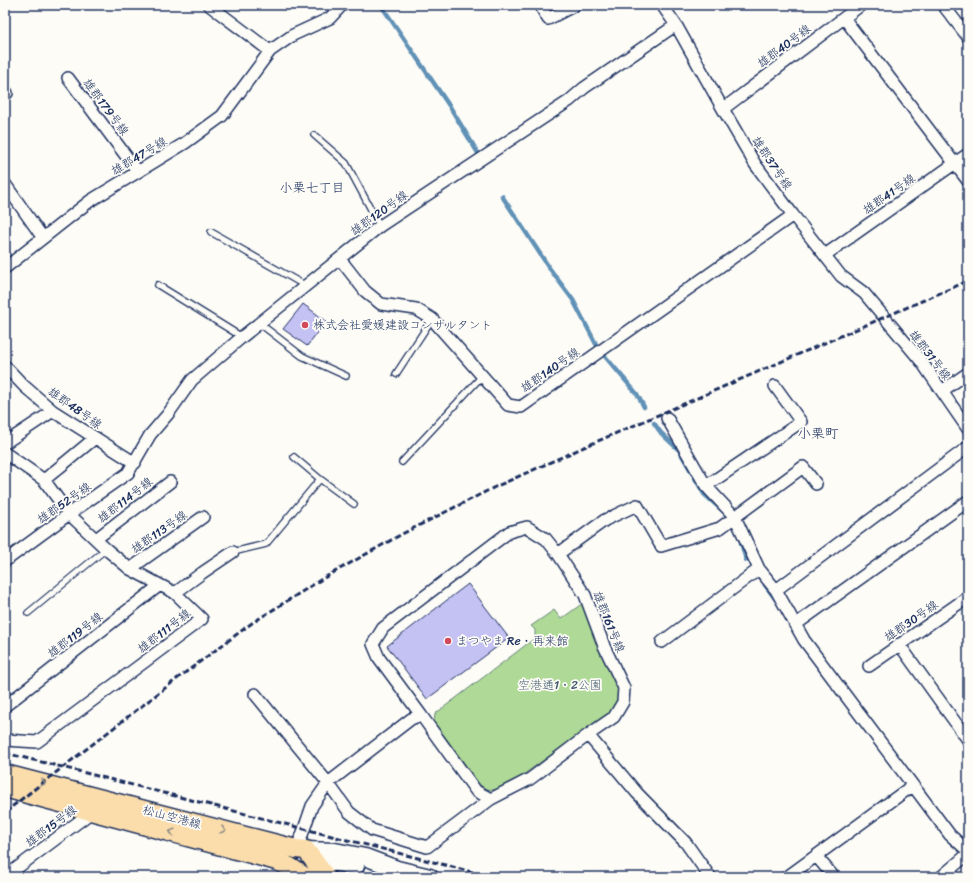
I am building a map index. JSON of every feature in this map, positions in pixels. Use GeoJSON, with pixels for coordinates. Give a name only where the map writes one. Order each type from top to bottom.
{"type":"FeatureCollection","features":[{"type":"Feature","properties":{"kind":"main road","name":"松山空港線"},"geometry":{"type":"LineString","coordinates":[[5,774],[98,805],[308,866]]}},
{"type":"Feature","properties":{"kind":"main road","name":"松山空港線"},"geometry":{"type":"LineString","coordinates":[[5,788],[98,805]]}},
{"type":"Feature","properties":{"kind":"main road"},"geometry":{"type":"LineString","coordinates":[[308,866],[336,857],[365,857],[397,869],[430,877]]}},
{"type":"Feature","properties":{"kind":"main road"},"geometry":{"type":"LineString","coordinates":[[308,866],[326,872],[336,857]]}},
{"type":"Feature","properties":{"kind":"street"},"geometry":{"type":"LineString","coordinates":[[209,5],[270,51]]}},
{"type":"Feature","properties":{"kind":"street","name":"雄郡47号線"},"geometry":{"type":"LineString","coordinates":[[5,268],[90,201],[185,143],[222,116],[270,51],[293,34],[330,18],[342,5]]}},
{"type":"Feature","properties":{"kind":"street"},"geometry":{"type":"LineString","coordinates":[[540,5],[548,19],[575,5]]}},
{"type":"Feature","properties":{"kind":"street","name":"雄郡37号線"},"geometry":{"type":"LineString","coordinates":[[662,5],[676,24],[755,164],[841,276],[864,293],[884,318]]}},
{"type":"Feature","properties":{"kind":"street","name":"雄郡40号線"},"geometry":{"type":"LineString","coordinates":[[723,109],[861,5]]}},
{"type":"Feature","properties":{"kind":"street"},"geometry":{"type":"LineString","coordinates":[[943,5],[968,37]]}},
{"type":"Feature","properties":{"kind":"street"},"geometry":{"type":"LineString","coordinates":[[844,18],[968,181]]}},
{"type":"Feature","properties":{"kind":"street","name":"雄郡120号線"},"geometry":{"type":"LineString","coordinates":[[135,463],[150,435],[168,414],[192,380],[259,323],[380,226],[569,101],[584,88],[676,24]]}},
{"type":"Feature","properties":{"kind":"street","name":"雄郡179号線"},"geometry":{"type":"LineString","coordinates":[[68,78],[138,172]]}},
{"type":"Feature","properties":{"kind":"street","name":"雄郡41号線"},"geometry":{"type":"LineString","coordinates":[[825,256],[968,154]]}},
{"type":"Feature","properties":{"kind":"street"},"geometry":{"type":"LineString","coordinates":[[5,184],[43,238]]}},
{"type":"Feature","properties":{"kind":"street","name":"雄郡140号線"},"geometry":{"type":"LineString","coordinates":[[340,259],[365,292],[381,304],[416,309],[432,318],[508,405],[521,407],[793,215]]}},
{"type":"Feature","properties":{"kind":"street","name":"雄郡31号線"},"geometry":{"type":"LineString","coordinates":[[884,318],[921,361],[968,429]]}},
{"type":"Feature","properties":{"kind":"street","name":"雄郡48号線"},"geometry":{"type":"LineString","coordinates":[[5,366],[24,386],[53,411],[135,463]]}},
{"type":"Feature","properties":{"kind":"street"},"geometry":{"type":"LineString","coordinates":[[942,391],[968,372]]}},
{"type":"Feature","properties":{"kind":"street"},"geometry":{"type":"LineString","coordinates":[[706,486],[801,422],[775,386]]}},
{"type":"Feature","properties":{"kind":"street"},"geometry":{"type":"LineString","coordinates":[[5,443],[53,411]]}},
{"type":"Feature","properties":{"kind":"street"},"geometry":{"type":"LineString","coordinates":[[667,418],[706,486],[734,517],[759,569],[776,590],[795,625],[817,660],[950,835],[968,852],[940,877]]}},
{"type":"Feature","properties":{"kind":"street"},"geometry":{"type":"LineString","coordinates":[[44,480],[95,438]]}},
{"type":"Feature","properties":{"kind":"street"},"geometry":{"type":"LineString","coordinates":[[776,590],[968,447]]}},
{"type":"Feature","properties":{"kind":"street","name":"雄郡111号線"},"geometry":{"type":"LineString","coordinates":[[5,453],[44,480],[69,514],[106,549],[130,569],[175,593],[202,619],[37,742],[5,740]]}},
{"type":"Feature","properties":{"kind":"street","name":"雄郡52号線"},"geometry":{"type":"LineString","coordinates":[[6,558],[128,473],[135,463]]}},
{"type":"Feature","properties":{"kind":"street"},"geometry":{"type":"LineString","coordinates":[[558,554],[605,520],[637,505],[661,546],[720,528],[803,467],[816,484]]}},
{"type":"Feature","properties":{"kind":"street","name":"雄郡114号線"},"geometry":{"type":"LineString","coordinates":[[96,539],[170,482]]}},
{"type":"Feature","properties":{"kind":"street"},"geometry":{"type":"LineString","coordinates":[[795,625],[968,501]]}},
{"type":"Feature","properties":{"kind":"street","name":"雄郡113号線"},"geometry":{"type":"LineString","coordinates":[[130,569],[203,517]]}},
{"type":"Feature","properties":{"kind":"street","name":"雄郡161号線"},"geometry":{"type":"LineString","coordinates":[[527,527],[546,539],[558,554],[585,595],[604,646],[624,688],[624,702],[614,717],[530,779],[491,799],[476,791],[421,715],[379,658],[373,644],[383,628],[509,532],[527,527]]}},
{"type":"Feature","properties":{"kind":"street"},"geometry":{"type":"LineString","coordinates":[[175,593],[233,552]]}},
{"type":"Feature","properties":{"kind":"street"},"geometry":{"type":"LineString","coordinates":[[662,642],[759,569]]}},
{"type":"Feature","properties":{"kind":"street","name":"雄郡119号線"},"geometry":{"type":"LineString","coordinates":[[5,706],[160,585]]}},
{"type":"Feature","properties":{"kind":"street","name":"雄郡30号線"},"geometry":{"type":"LineString","coordinates":[[869,666],[899,644],[967,600]]}},
{"type":"Feature","properties":{"kind":"street"},"geometry":{"type":"LineString","coordinates":[[899,644],[968,740]]}},
{"type":"Feature","properties":{"kind":"street"},"geometry":{"type":"LineString","coordinates":[[255,694],[328,783],[349,812],[372,830],[427,847],[491,799]]}},
{"type":"Feature","properties":{"kind":"street"},"geometry":{"type":"LineString","coordinates":[[308,866],[312,806],[328,783],[411,719],[421,715]]}},
{"type":"Feature","properties":{"kind":"street"},"geometry":{"type":"LineString","coordinates":[[588,735],[637,793],[686,843],[710,877]]}},
{"type":"Feature","properties":{"kind":"street"},"geometry":{"type":"LineString","coordinates":[[788,876],[912,786]]}},
{"type":"Feature","properties":{"kind":"street","name":"雄郡15号線"},"geometry":{"type":"LineString","coordinates":[[5,877],[98,805]]}},
{"type":"Feature","properties":{"kind":"street"},"geometry":{"type":"LineString","coordinates":[[816,856],[834,877]]}},
{"type":"Feature","properties":{"kind":"lane"},"geometry":{"type":"LineString","coordinates":[[314,134],[346,163],[380,226]]}},
{"type":"Feature","properties":{"kind":"lane"},"geometry":{"type":"LineString","coordinates":[[210,232],[306,286]]}},
{"type":"Feature","properties":{"kind":"lane"},"geometry":{"type":"LineString","coordinates":[[158,285],[242,337]]}},
{"type":"Feature","properties":{"kind":"lane"},"geometry":{"type":"LineString","coordinates":[[396,374],[432,318]]}},
{"type":"Feature","properties":{"kind":"lane"},"geometry":{"type":"LineString","coordinates":[[259,323],[302,356],[346,376]]}},
{"type":"Feature","properties":{"kind":"lane"},"geometry":{"type":"LineString","coordinates":[[402,462],[482,376]]}},
{"type":"Feature","properties":{"kind":"lane"},"geometry":{"type":"LineString","coordinates":[[294,457],[320,479],[354,504]]}},
{"type":"Feature","properties":{"kind":"lane"},"geometry":{"type":"LineString","coordinates":[[233,552],[266,544],[320,479]]}},
{"type":"Feature","properties":{"kind":"lane"},"geometry":{"type":"LineString","coordinates":[[28,613],[106,549]]}},
{"type":"Feature","properties":{"kind":"green space","name":"空港通1・2公園"},"geometry":{"type":"Polygon","coordinates":[[[583,603],[619,690],[617,704],[607,715],[520,777],[497,789],[492,790],[484,788],[480,785],[434,722],[435,714],[535,638],[535,630],[531,626],[554,610],[561,619],[583,603]]]}},
{"type":"Feature","properties":{"kind":"building","name":"株式会社愛媛建設コンサルタント"},"geometry":{"type":"Polygon","coordinates":[[[303,304],[326,321],[307,346],[283,329],[303,304]]]}},
{"type":"Feature","properties":{"kind":"building","name":"まつやま Re・再来館"},"geometry":{"type":"Polygon","coordinates":[[[468,584],[509,638],[427,699],[387,646],[468,584]]]}},
{"type":"Feature","properties":{"kind":"waterway"},"geometry":{"type":"LineString","coordinates":[[381,5],[450,107],[478,153]]}},
{"type":"Feature","properties":{"kind":"waterway"},"geometry":{"type":"LineString","coordinates":[[502,196],[550,269],[573,300],[596,344]]}},
{"type":"Feature","properties":{"kind":"waterway"},"geometry":{"type":"LineString","coordinates":[[603,354],[637,394],[644,407]]}},
{"type":"Feature","properties":{"kind":"waterway"},"geometry":{"type":"LineString","coordinates":[[654,423],[661,433],[679,450],[704,494],[723,511]]}},
{"type":"Feature","properties":{"kind":"waterway"},"geometry":{"type":"LineString","coordinates":[[740,539],[746,560]]}},
{"type":"Feature","properties":{"kind":"waterway"},"geometry":{"type":"LineString","coordinates":[[765,585],[776,600]]}},
{"type":"Feature","properties":{"kind":"railway"},"geometry":{"type":"LineString","coordinates":[[5,812],[178,678],[252,623],[322,579],[402,534],[495,487],[591,444],[968,281]]}},
{"type":"Feature","properties":{"kind":"railway"},"geometry":{"type":"LineString","coordinates":[[5,753],[492,877]]}},
{"type":"Feature","properties":{"kind":"place","name":"株式会社愛媛建設コンサルタント"},"geometry":{"type":"Point","coordinates":[305,325]}},
{"type":"Feature","properties":{"kind":"place","name":"まつやま Re・再来館"},"geometry":{"type":"Point","coordinates":[448,641]}},
{"type":"Feature","properties":{"kind":"district","name":"小栗七丁目"},"geometry":{"type":"Point","coordinates":[312,187]}},
{"type":"Feature","properties":{"kind":"district","name":"小栗町"},"geometry":{"type":"Point","coordinates":[818,433]}}]}
